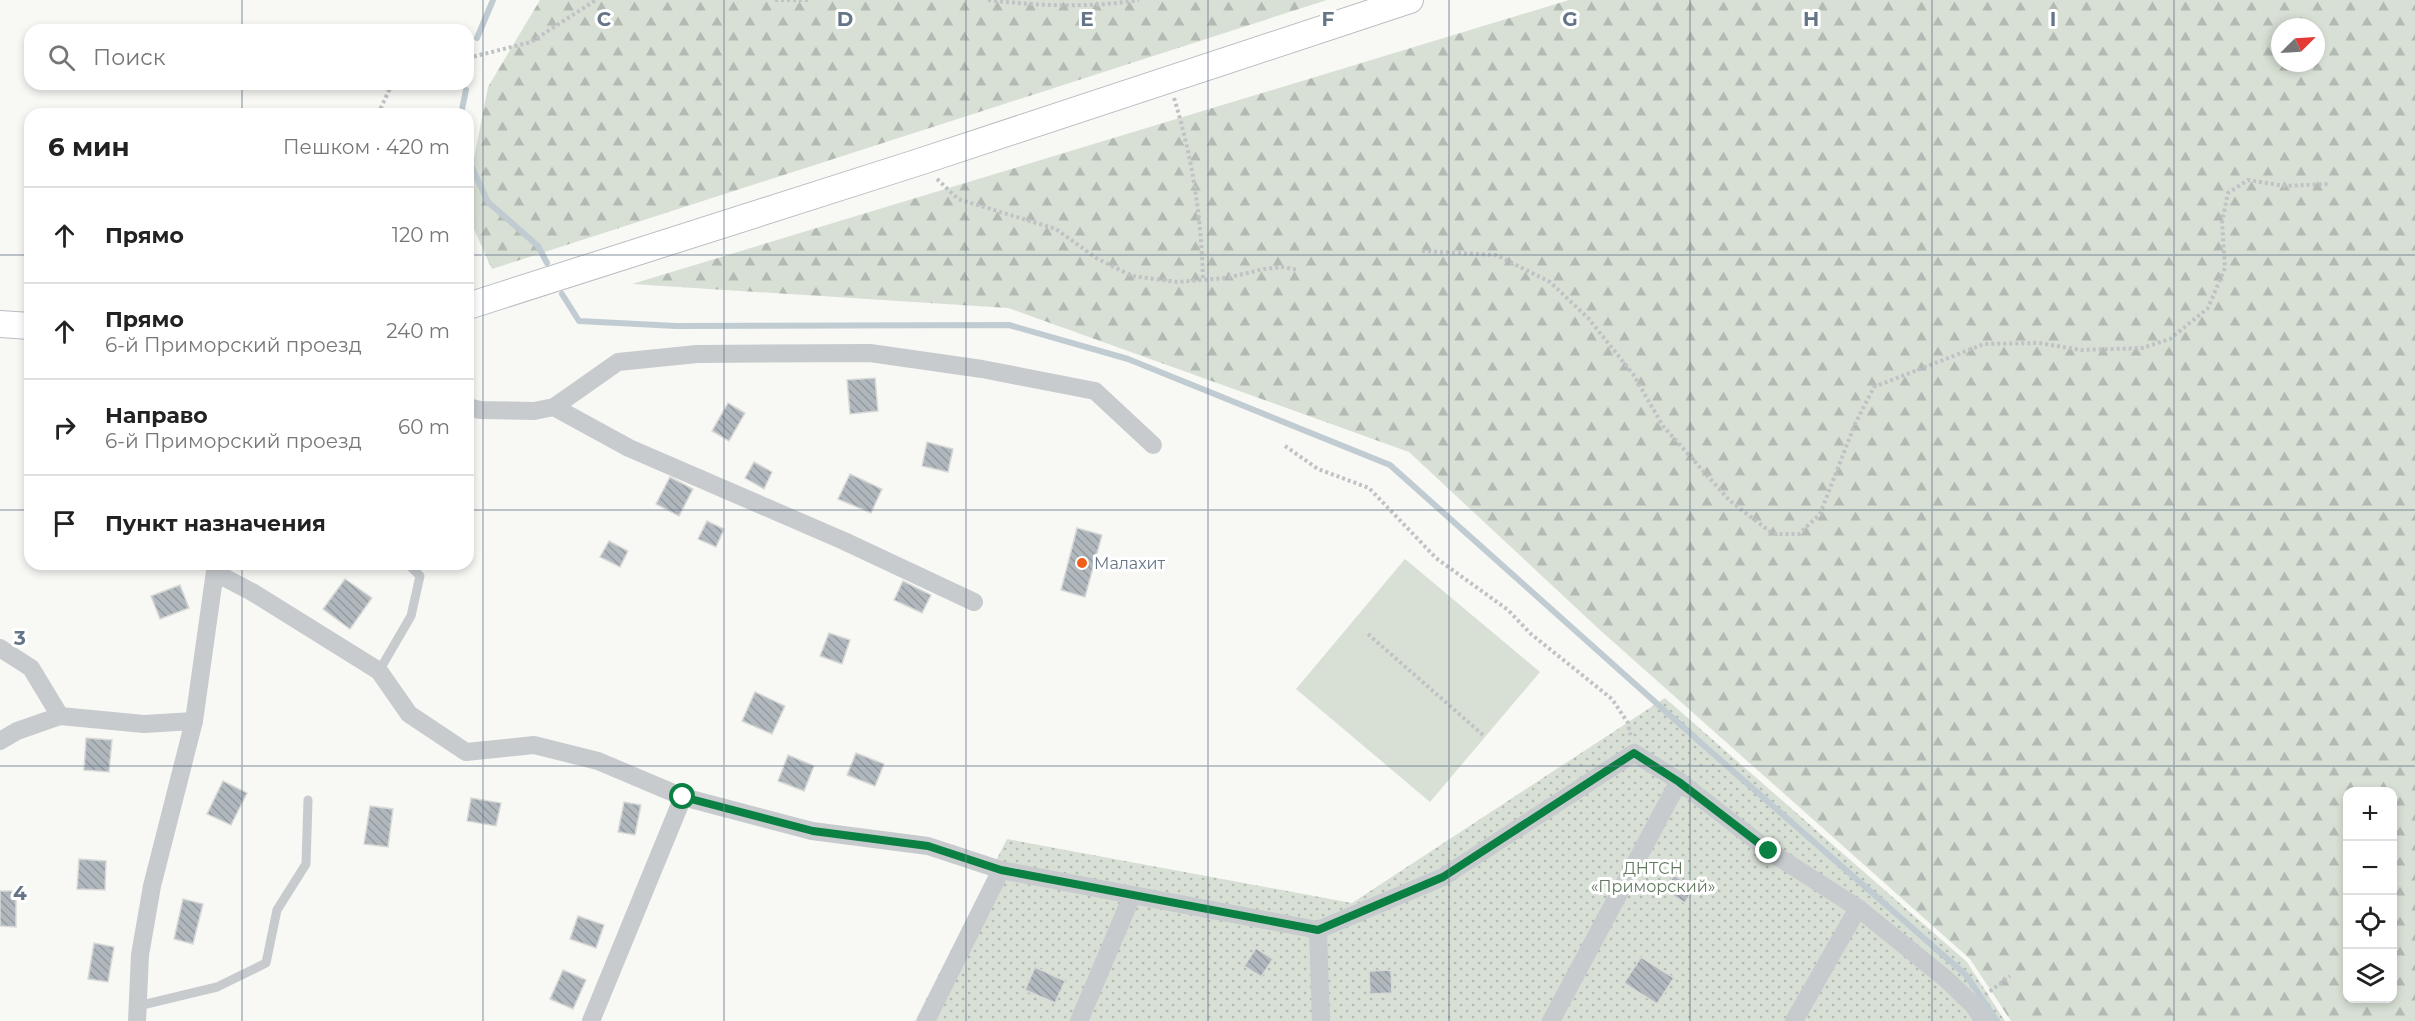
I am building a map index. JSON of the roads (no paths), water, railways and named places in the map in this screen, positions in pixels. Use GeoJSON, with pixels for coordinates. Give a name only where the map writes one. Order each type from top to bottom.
{"type":"FeatureCollection","features":[{"type":"Feature","properties":{"kind":"main road"},"geometry":{"type":"LineString","coordinates":[[474,304],[919,162],[1410,0]]}},
{"type":"Feature","properties":{"kind":"main road"},"geometry":{"type":"LineString","coordinates":[[0,324],[24,326]]}},
{"type":"Feature","properties":{"kind":"street"},"geometry":{"type":"LineString","coordinates":[[474,407],[534,411],[555,407],[618,362],[697,354],[870,353],[982,369],[1095,391],[1153,445]]}},
{"type":"Feature","properties":{"kind":"street"},"geometry":{"type":"LineString","coordinates":[[555,407],[629,448],[844,541],[974,602]]}},
{"type":"Feature","properties":{"kind":"street"},"geometry":{"type":"LineString","coordinates":[[137,1014],[140,955],[152,886],[194,721],[219,570]]}},
{"type":"Feature","properties":{"kind":"street"},"geometry":{"type":"LineString","coordinates":[[223,570],[252,592],[380,671],[409,714],[466,752],[534,745],[598,761],[683,797],[813,831],[928,846],[1001,870],[1318,930],[1443,877],[1634,753],[1679,782],[1769,851],[1858,908],[1946,979],[1973,1005],[1984,1021]]}},
{"type":"Feature","properties":{"kind":"street"},"geometry":{"type":"LineString","coordinates":[[0,648],[31,668],[60,716]]}},
{"type":"Feature","properties":{"kind":"street"},"geometry":{"type":"LineString","coordinates":[[0,741],[17,731],[60,716],[144,724],[194,721]]}},
{"type":"Feature","properties":{"kind":"street"},"geometry":{"type":"LineString","coordinates":[[1551,1021],[1679,782]]}},
{"type":"Feature","properties":{"kind":"street"},"geometry":{"type":"LineString","coordinates":[[591,1021],[683,797]]}},
{"type":"Feature","properties":{"kind":"street"},"geometry":{"type":"LineString","coordinates":[[926,1021],[1001,870]]}},
{"type":"Feature","properties":{"kind":"street"},"geometry":{"type":"LineString","coordinates":[[1079,1021],[1132,896]]}},
{"type":"Feature","properties":{"kind":"street"},"geometry":{"type":"LineString","coordinates":[[1794,1021],[1858,908]]}},
{"type":"Feature","properties":{"kind":"street"},"geometry":{"type":"LineString","coordinates":[[1318,930],[1321,1021]]}},
{"type":"Feature","properties":{"kind":"lane"},"geometry":{"type":"LineString","coordinates":[[380,671],[411,616],[420,576],[414,570]]}},
{"type":"Feature","properties":{"kind":"lane"},"geometry":{"type":"LineString","coordinates":[[137,1014],[217,987],[266,963],[276,910],[306,864],[308,800]]}},
{"type":"Feature","properties":{"kind":"waterway"},"geometry":{"type":"LineString","coordinates":[[477,38],[493,0]]}},
{"type":"Feature","properties":{"kind":"waterway"},"geometry":{"type":"LineString","coordinates":[[462,108],[466,90]]}},
{"type":"Feature","properties":{"kind":"waterway"},"geometry":{"type":"LineString","coordinates":[[474,172],[488,202],[538,246],[547,263]]}},
{"type":"Feature","properties":{"kind":"waterway"},"geometry":{"type":"LineString","coordinates":[[562,294],[579,321],[676,326],[1009,325],[1128,359],[1390,465],[1701,743],[1966,975],[1997,1021]]}},
{"type":"Feature","properties":{"kind":"place","name":"Малахит"},"geometry":{"type":"Point","coordinates":[1082,563]}},
{"type":"Feature","properties":{"kind":"park label","name":"ДНТСН «Приморский»"},"geometry":{"type":"Point","coordinates":[1653,877]}}]}
